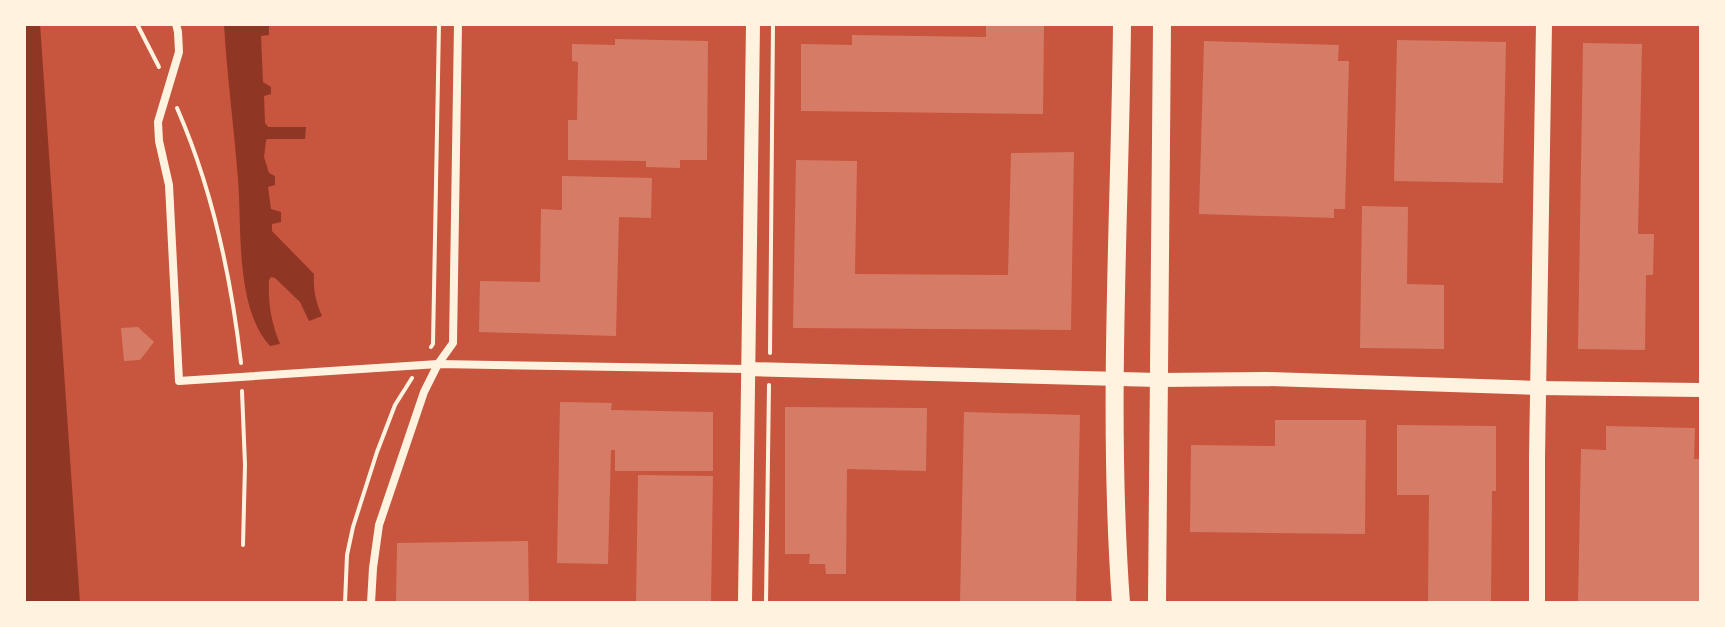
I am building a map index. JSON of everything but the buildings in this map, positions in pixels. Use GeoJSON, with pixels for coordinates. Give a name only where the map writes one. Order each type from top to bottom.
{"type":"FeatureCollection","features":[{"type":"Feature","properties":{"kind":"main road"},"geometry":{"type":"LineString","coordinates":[[1121,603],[1117,540],[1116,379],[1122,24]]}},
{"type":"Feature","properties":{"kind":"main road"},"geometry":{"type":"LineString","coordinates":[[1157,603],[1162,24]]}},
{"type":"Feature","properties":{"kind":"main road"},"geometry":{"type":"LineString","coordinates":[[1537,603],[1544,24]]}},
{"type":"Feature","properties":{"kind":"street"},"geometry":{"type":"LineString","coordinates":[[176,24],[179,52],[158,122],[169,185],[179,381],[438,364],[1701,390]]}},
{"type":"Feature","properties":{"kind":"street"},"geometry":{"type":"LineString","coordinates":[[371,603],[379,525],[424,392],[453,343],[458,24]]}},
{"type":"Feature","properties":{"kind":"street"},"geometry":{"type":"LineString","coordinates":[[745,603],[753,24]]}},
{"type":"Feature","properties":{"kind":"path"},"geometry":{"type":"LineString","coordinates":[[137,24],[162,76]]}},
{"type":"Feature","properties":{"kind":"path"},"geometry":{"type":"LineString","coordinates":[[433,344],[439,24]]}},
{"type":"Feature","properties":{"kind":"path"},"geometry":{"type":"LineString","coordinates":[[766,603],[773,24]]}},
{"type":"Feature","properties":{"kind":"path"},"geometry":{"type":"LineString","coordinates":[[174,103],[194,149],[214,218],[237,328],[241,364]]}},
{"type":"Feature","properties":{"kind":"path"},"geometry":{"type":"LineString","coordinates":[[242,387],[245,465],[243,545]]}},
{"type":"Feature","properties":{"kind":"path"},"geometry":{"type":"LineString","coordinates":[[345,603],[347,555],[353,527],[395,405],[406,390]]}},
{"type":"Feature","properties":{"kind":"shaded area"},"geometry":{"type":"Polygon","coordinates":[[[24,24],[40,24],[80,603],[24,603],[24,24]]]}},
{"type":"Feature","properties":{"kind":"shaded area"},"geometry":{"type":"Polygon","coordinates":[[[224,24],[269,25],[269,35],[261,36],[263,82],[271,87],[271,94],[264,96],[265,123],[268,127],[306,127],[305,139],[267,139],[264,157],[269,173],[275,176],[275,185],[268,187],[271,209],[281,212],[281,222],[272,224],[272,231],[314,274],[315,296],[322,316],[309,321],[300,302],[271,277],[270,305],[280,344],[270,346],[251,311],[242,267],[238,179],[224,24]]]}}]}
